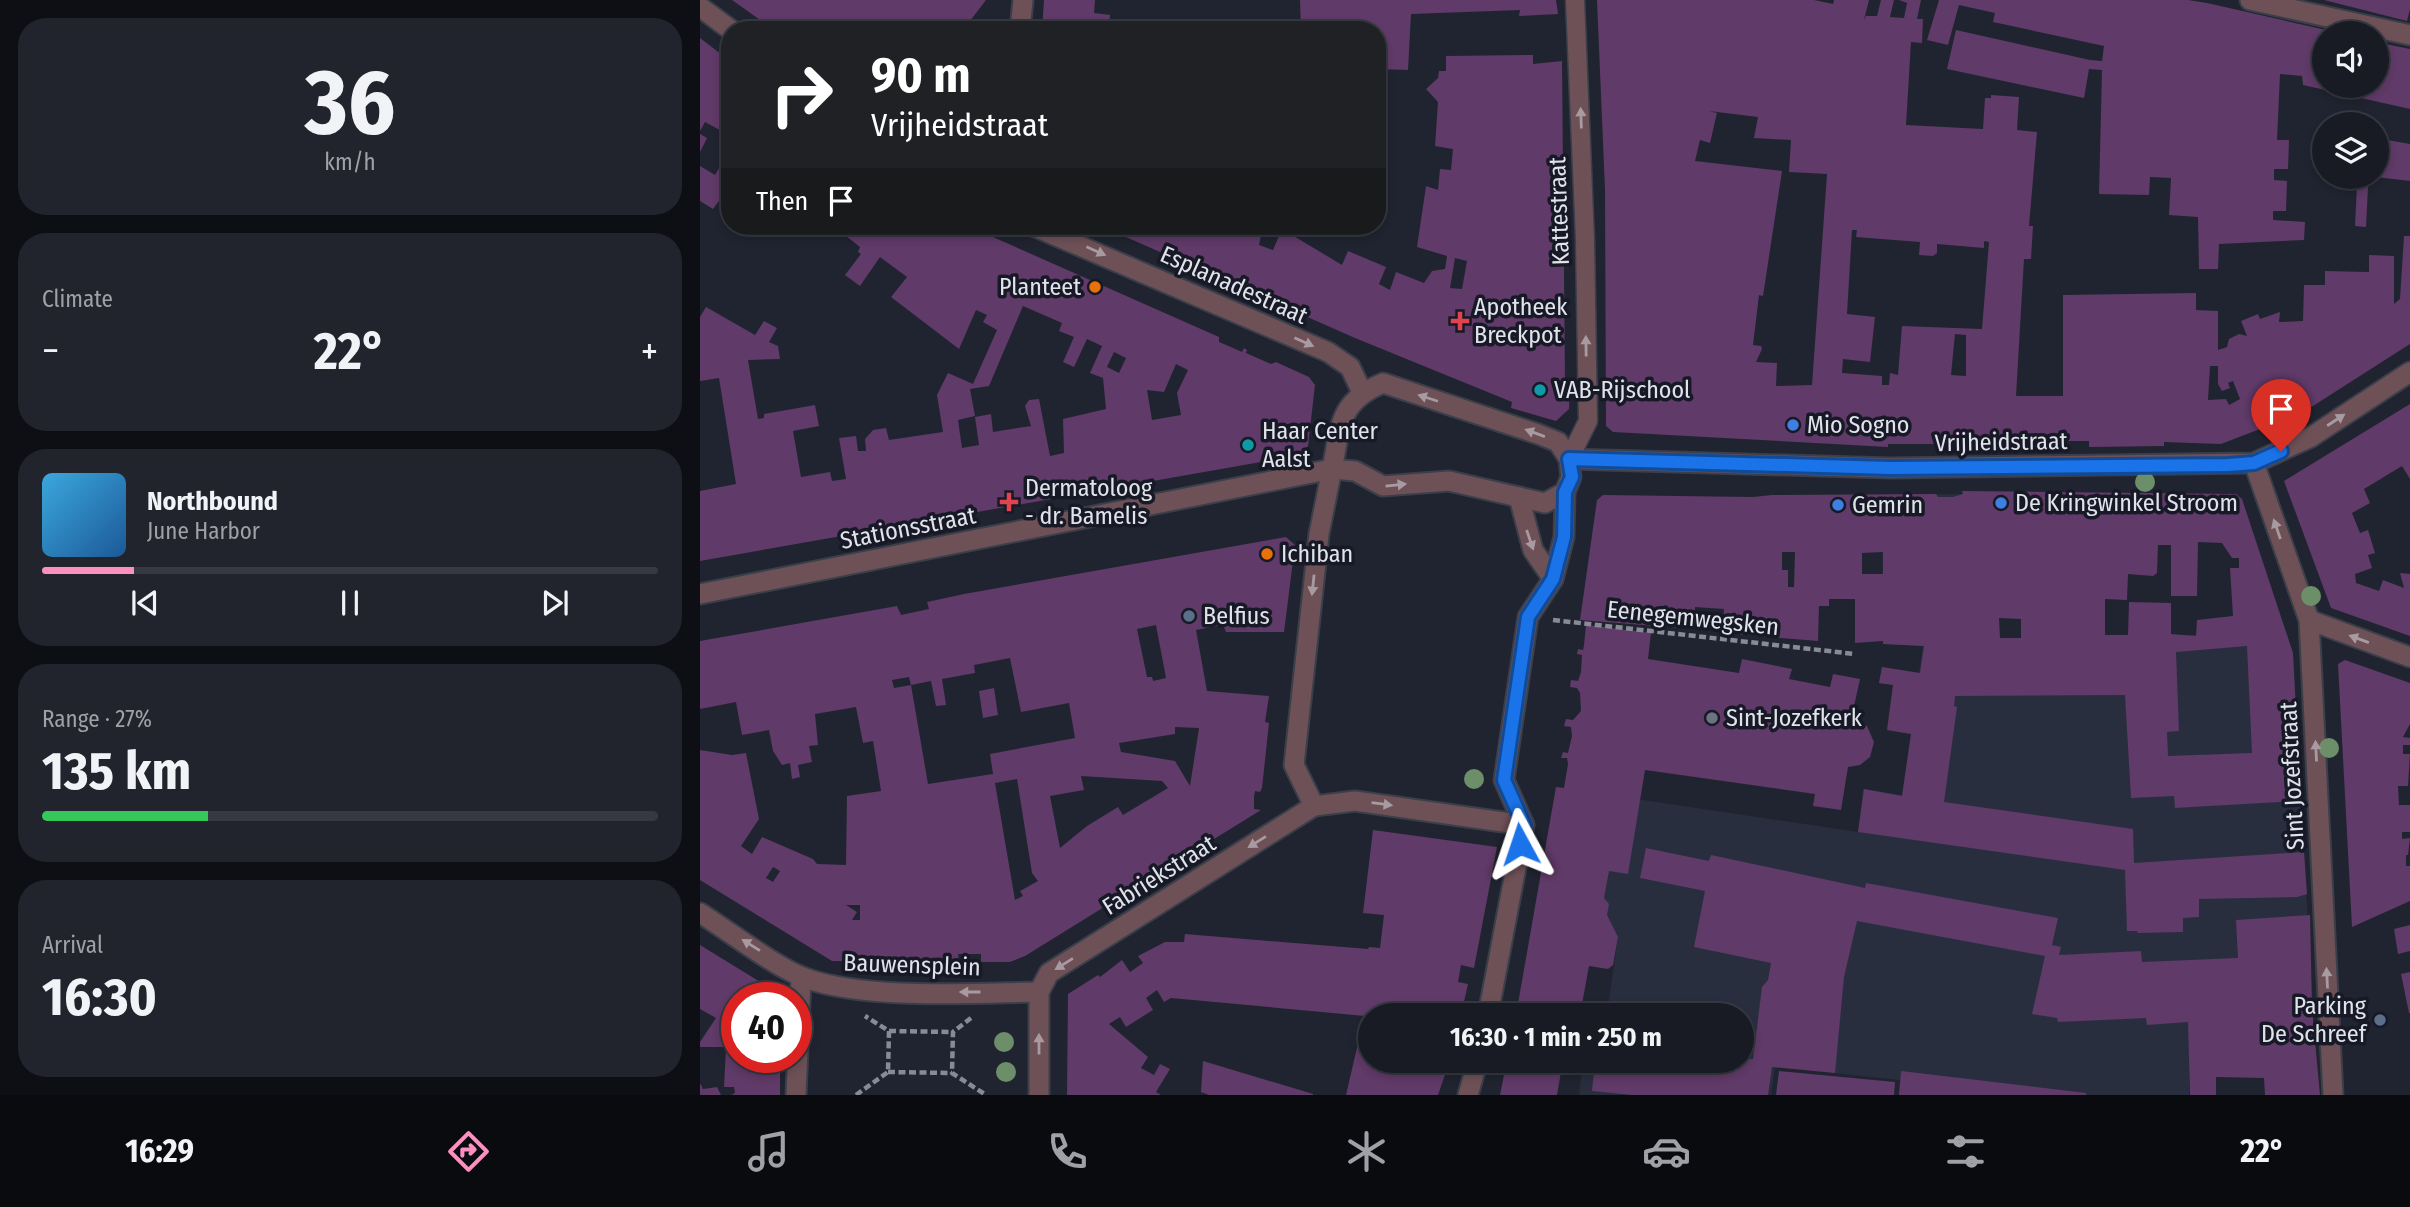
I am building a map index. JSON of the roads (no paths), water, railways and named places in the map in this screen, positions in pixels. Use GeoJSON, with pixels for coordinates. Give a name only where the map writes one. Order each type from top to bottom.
{"type":"FeatureCollection","features":[{"type":"Feature","properties":{"kind":"street"},"geometry":{"type":"LineString","coordinates":[[1021,21],[1023,0]]}},
{"type":"Feature","properties":{"kind":"street","name":"Kattestraat"},"geometry":{"type":"LineString","coordinates":[[1569,459],[1588,421],[1585,240],[1575,0]]}},
{"type":"Feature","properties":{"kind":"street"},"geometry":{"type":"LineString","coordinates":[[2250,0],[2410,36]]}},
{"type":"Feature","properties":{"kind":"street"},"geometry":{"type":"LineString","coordinates":[[700,7],[721,23]]}},
{"type":"Feature","properties":{"kind":"street","name":"Esplanadestraat"},"geometry":{"type":"LineString","coordinates":[[1054,235],[1328,352],[1349,367],[1362,392]]}},
{"type":"Feature","properties":{"kind":"street","name":"Vrijheidstraat"},"geometry":{"type":"LineString","coordinates":[[1569,459],[1890,468],[2254,463],[2311,436],[2410,372]]}},
{"type":"Feature","properties":{"kind":"street"},"geometry":{"type":"LineString","coordinates":[[1490,1003],[1524,825],[1504,780],[1528,617],[1553,579],[1564,537],[1565,492],[1572,477],[1569,459],[1558,442],[1383,383],[1362,392],[1341,422],[1319,534],[1294,765],[1314,806],[1355,801],[1524,825]]}},
{"type":"Feature","properties":{"kind":"street","name":"Sint Jozefstraat"},"geometry":{"type":"LineString","coordinates":[[2254,463],[2309,620],[2333,1095]]}},
{"type":"Feature","properties":{"kind":"street"},"geometry":{"type":"LineString","coordinates":[[1332,469],[1354,471],[1383,486],[1449,481],[1545,503],[1565,492]]}},
{"type":"Feature","properties":{"kind":"street","name":"Stationsstraat"},"geometry":{"type":"LineString","coordinates":[[700,594],[1332,469]]}},
{"type":"Feature","properties":{"kind":"street"},"geometry":{"type":"LineString","coordinates":[[1518,496],[1533,551],[1553,579]]}},
{"type":"Feature","properties":{"kind":"street"},"geometry":{"type":"LineString","coordinates":[[2309,620],[2410,657]]}},
{"type":"Feature","properties":{"kind":"street","name":"Fabriekstraat"},"geometry":{"type":"LineString","coordinates":[[1039,992],[1049,974],[1314,806]]}},
{"type":"Feature","properties":{"kind":"street","name":"Bauwensplein"},"geometry":{"type":"LineString","coordinates":[[700,914],[801,977],[835,988],[1039,992]]}},
{"type":"Feature","properties":{"kind":"street"},"geometry":{"type":"LineString","coordinates":[[796,1095],[801,977]]}},
{"type":"Feature","properties":{"kind":"street"},"geometry":{"type":"LineString","coordinates":[[1039,992],[1039,1095]]}},
{"type":"Feature","properties":{"kind":"street"},"geometry":{"type":"LineString","coordinates":[[1468,1095],[1474,1073]]}},
{"type":"Feature","properties":{"kind":"place","name":"Planteet"},"geometry":{"type":"Point","coordinates":[1095,287]}},
{"type":"Feature","properties":{"kind":"place","name":"Apotheek Breckpot"},"geometry":{"type":"Point","coordinates":[1460,321]}},
{"type":"Feature","properties":{"kind":"place","name":"VAB-Rijschool"},"geometry":{"type":"Point","coordinates":[1540,390]}},
{"type":"Feature","properties":{"kind":"place","name":"Mio Sogno"},"geometry":{"type":"Point","coordinates":[1793,425]}},
{"type":"Feature","properties":{"kind":"place","name":"Haar Center Aalst"},"geometry":{"type":"Point","coordinates":[1248,445]}},
{"type":"Feature","properties":{"kind":"place","name":"Dermatoloog - dr. Bamelis"},"geometry":{"type":"Point","coordinates":[1009,502]}},
{"type":"Feature","properties":{"kind":"place","name":"De Kringwinkel Stroom"},"geometry":{"type":"Point","coordinates":[2001,503]}},
{"type":"Feature","properties":{"kind":"place","name":"Gemrin"},"geometry":{"type":"Point","coordinates":[1838,505]}},
{"type":"Feature","properties":{"kind":"place","name":"Ichiban"},"geometry":{"type":"Point","coordinates":[1267,554]}},
{"type":"Feature","properties":{"kind":"place","name":"Belfius"},"geometry":{"type":"Point","coordinates":[1189,616]}},
{"type":"Feature","properties":{"kind":"place","name":"Sint-Jozefkerk"},"geometry":{"type":"Point","coordinates":[1712,718]}},
{"type":"Feature","properties":{"kind":"place","name":"Parking De Schreef"},"geometry":{"type":"Point","coordinates":[2380,1020]}}]}
